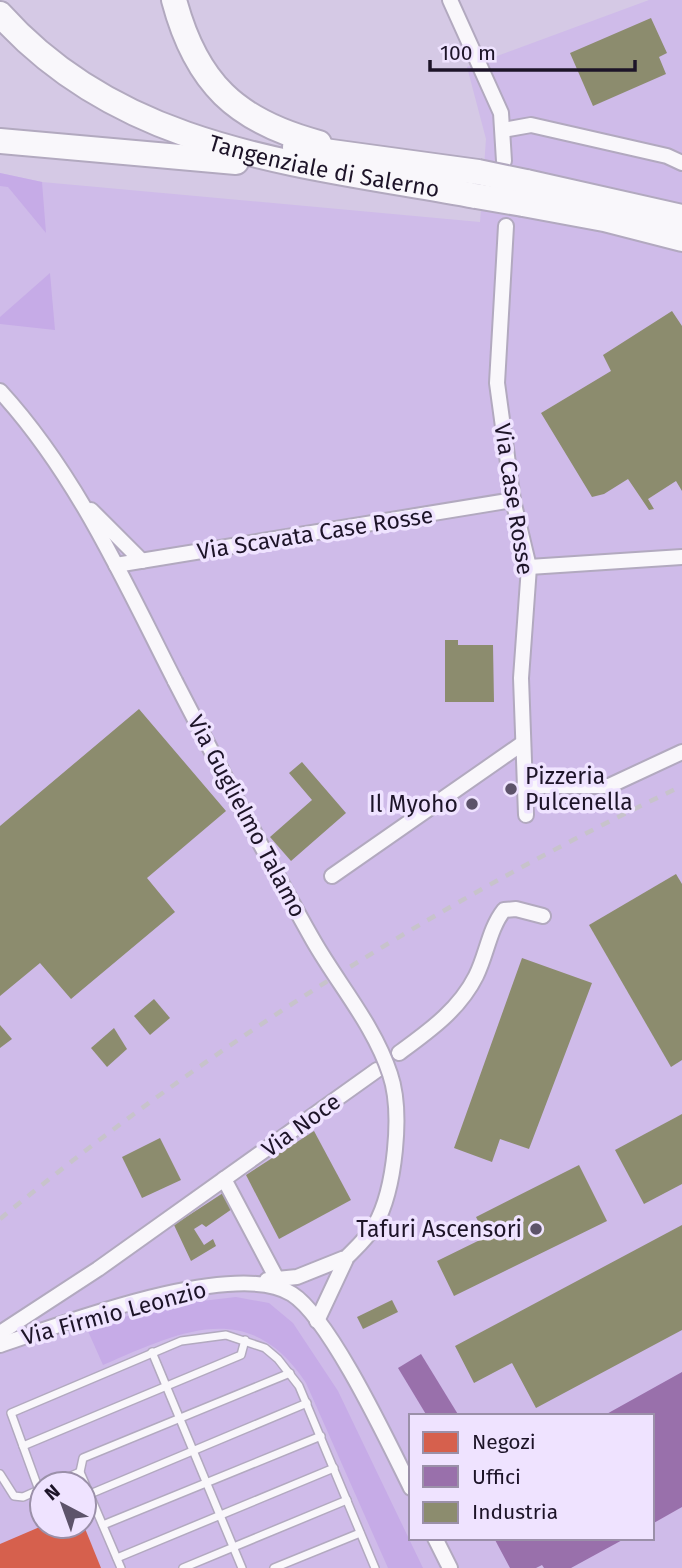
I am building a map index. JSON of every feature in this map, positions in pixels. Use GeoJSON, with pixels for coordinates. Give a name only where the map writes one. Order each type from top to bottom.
{"type":"FeatureCollection","features":[{"type":"Feature","properties":{"kind":"highway","name":"Tangenziale di Salerno"},"geometry":{"type":"LineString","coordinates":[[5,0],[31,28],[77,67],[154,110],[225,134],[302,148],[354,163]]}},
{"type":"Feature","properties":{"kind":"highway"},"geometry":{"type":"LineString","coordinates":[[174,0],[197,61],[225,97],[265,124],[354,163]]}},
{"type":"Feature","properties":{"kind":"highway","name":"Tangenziale di Salerno"},"geometry":{"type":"LineString","coordinates":[[0,14],[41,56],[85,89],[124,111],[209,143],[354,163],[682,217]]}},
{"type":"Feature","properties":{"kind":"highway"},"geometry":{"type":"LineString","coordinates":[[0,141],[354,163]]}},
{"type":"Feature","properties":{"kind":"highway","name":"Tangenziale di Salerno"},"geometry":{"type":"LineString","coordinates":[[524,193],[604,219],[682,239]]}},
{"type":"Feature","properties":{"kind":"street"},"geometry":{"type":"LineString","coordinates":[[450,0],[501,113],[504,161]]}},
{"type":"Feature","properties":{"kind":"street"},"geometry":{"type":"LineString","coordinates":[[503,130],[531,125],[667,156],[682,163]]}},
{"type":"Feature","properties":{"kind":"street","name":"Via Case Rosse"},"geometry":{"type":"LineString","coordinates":[[506,226],[496,383],[513,500],[529,567],[521,678],[526,815]]}},
{"type":"Feature","properties":{"kind":"street","name":"Via Guglielmo Talamo"},"geometry":{"type":"LineString","coordinates":[[0,391],[46,447],[74,491],[116,565],[250,825],[315,943],[371,1033],[391,1074],[394,1126],[389,1188],[375,1226],[347,1257]]}},
{"type":"Feature","properties":{"kind":"street"},"geometry":{"type":"LineString","coordinates":[[74,491],[142,561]]}},
{"type":"Feature","properties":{"kind":"street","name":"Via Scavata Case Rosse"},"geometry":{"type":"LineString","coordinates":[[116,565],[513,500]]}},
{"type":"Feature","properties":{"kind":"street"},"geometry":{"type":"LineString","coordinates":[[529,567],[682,557]]}},
{"type":"Feature","properties":{"kind":"street"},"geometry":{"type":"LineString","coordinates":[[332,876],[523,743]]}},
{"type":"Feature","properties":{"kind":"street"},"geometry":{"type":"LineString","coordinates":[[524,786],[609,786],[682,751]]}},
{"type":"Feature","properties":{"kind":"street"},"geometry":{"type":"LineString","coordinates":[[399,1054],[447,1017],[456,1005],[476,976],[496,920],[504,910],[516,909],[542,916]]}},
{"type":"Feature","properties":{"kind":"street","name":"Via Noce"},"geometry":{"type":"LineString","coordinates":[[0,1333],[99,1269],[377,1070]]}},
{"type":"Feature","properties":{"kind":"street"},"geometry":{"type":"LineString","coordinates":[[224,1179],[277,1279]]}},
{"type":"Feature","properties":{"kind":"street"},"geometry":{"type":"LineString","coordinates":[[249,1282],[313,1273],[347,1257]]}},
{"type":"Feature","properties":{"kind":"street"},"geometry":{"type":"LineString","coordinates":[[317,1321],[347,1257]]}},
{"type":"Feature","properties":{"kind":"street"},"geometry":{"type":"LineString","coordinates":[[304,1304],[307,1281],[313,1273]]}},
{"type":"Feature","properties":{"kind":"street","name":"Via Firmio Leonzio"},"geometry":{"type":"LineString","coordinates":[[0,1345],[172,1292],[249,1282],[280,1288],[304,1304],[317,1321],[382,1429],[409,1484]]}},
{"type":"Feature","properties":{"kind":"street"},"geometry":{"type":"LineString","coordinates":[[304,1304],[334,1283]]}},
{"type":"Feature","properties":{"kind":"street"},"geometry":{"type":"LineString","coordinates":[[437,1540],[450,1568]]}},
{"type":"Feature","properties":{"kind":"lane"},"geometry":{"type":"LineString","coordinates":[[33,1470],[12,1413],[152,1352],[203,1337],[226,1335],[245,1340],[265,1348],[290,1373],[307,1403],[373,1567]]}},
{"type":"Feature","properties":{"kind":"lane"},"geometry":{"type":"LineString","coordinates":[[23,1446],[241,1355],[245,1340]]}},
{"type":"Feature","properties":{"kind":"lane"},"geometry":{"type":"LineString","coordinates":[[152,1352],[242,1568]]}},
{"type":"Feature","properties":{"kind":"lane"},"geometry":{"type":"LineString","coordinates":[[80,1470],[83,1458],[290,1373]]}},
{"type":"Feature","properties":{"kind":"lane"},"geometry":{"type":"LineString","coordinates":[[98,1491],[307,1403]]}},
{"type":"Feature","properties":{"kind":"lane"},"geometry":{"type":"LineString","coordinates":[[103,1525],[321,1436]]}},
{"type":"Feature","properties":{"kind":"lane"},"geometry":{"type":"LineString","coordinates":[[117,1558],[334,1468]]}},
{"type":"Feature","properties":{"kind":"lane"},"geometry":{"type":"LineString","coordinates":[[0,1475],[14,1496],[28,1495]]}},
{"type":"Feature","properties":{"kind":"lane"},"geometry":{"type":"LineString","coordinates":[[183,1568],[347,1500]]}},
{"type":"Feature","properties":{"kind":"lane"},"geometry":{"type":"LineString","coordinates":[[98,1513],[121,1568]]}},
{"type":"Feature","properties":{"kind":"lane"},"geometry":{"type":"LineString","coordinates":[[274,1568],[360,1533]]}},
{"type":"Feature","properties":{"kind":"shaded area"},"geometry":{"type":"Polygon","coordinates":[[[649,0],[682,0],[682,1568],[0,1568],[0,173],[42,182],[480,222],[486,139],[467,67],[649,0]]]}},
{"type":"Feature","properties":{"kind":"shaded area"},"geometry":{"type":"Polygon","coordinates":[[[0,173],[42,182],[46,233],[8,187],[0,186],[0,173]]]}},
{"type":"Feature","properties":{"kind":"shaded area"},"geometry":{"type":"Polygon","coordinates":[[[50,273],[55,330],[0,324],[0,317],[50,273]]]}},
{"type":"Feature","properties":{"kind":"shaded area"},"geometry":{"type":"Polygon","coordinates":[[[236,1297],[269,1303],[293,1323],[338,1391],[423,1568],[388,1568],[306,1383],[284,1356],[261,1339],[237,1330],[212,1329],[186,1333],[103,1365],[87,1329],[159,1306],[236,1297]]]}},
{"type":"Feature","properties":{"kind":"building: Negozi"},"geometry":{"type":"Polygon","coordinates":[[[28,1532],[28,1540],[90,1540],[101,1568],[0,1568],[0,1544],[28,1532]]]}},
{"type":"Feature","properties":{"kind":"building: Uffici"},"geometry":{"type":"Polygon","coordinates":[[[421,1354],[458,1414],[426,1414],[398,1368],[421,1354]]]}},
{"type":"Feature","properties":{"kind":"building: Uffici"},"geometry":{"type":"Polygon","coordinates":[[[682,1372],[682,1507],[654,1523],[654,1414],[607,1414],[682,1372]]]}},
{"type":"Feature","properties":{"kind":"building: Uffici"},"geometry":{"type":"Polygon","coordinates":[[[495,1540],[622,1540],[571,1568],[544,1568],[542,1565],[536,1568],[510,1568],[495,1540]]]}},
{"type":"Feature","properties":{"kind":"building: Industria"},"geometry":{"type":"Polygon","coordinates":[[[651,18],[667,53],[659,57],[666,74],[593,106],[570,53],[651,18]]]}},
{"type":"Feature","properties":{"kind":"building: Industria"},"geometry":{"type":"Polygon","coordinates":[[[672,311],[682,326],[682,491],[676,481],[648,499],[654,509],[649,510],[628,479],[604,494],[592,497],[541,413],[611,371],[603,355],[672,311]]]}},
{"type":"Feature","properties":{"kind":"building: Industria"},"geometry":{"type":"Polygon","coordinates":[[[445,640],[458,640],[458,645],[493,645],[494,702],[445,702],[445,640]]]}},
{"type":"Feature","properties":{"kind":"building: Industria"},"geometry":{"type":"Polygon","coordinates":[[[139,709],[226,811],[147,878],[175,912],[71,999],[40,963],[0,996],[0,826],[139,709]]]}},
{"type":"Feature","properties":{"kind":"building: Industria"},"geometry":{"type":"Polygon","coordinates":[[[302,762],[346,813],[291,861],[270,837],[312,800],[289,773],[302,762]]]}},
{"type":"Feature","properties":{"kind":"building: Industria"},"geometry":{"type":"Polygon","coordinates":[[[676,874],[682,884],[682,1060],[671,1067],[589,925],[676,874]]]}},
{"type":"Feature","properties":{"kind":"building: Industria"},"geometry":{"type":"Polygon","coordinates":[[[522,958],[592,983],[529,1149],[500,1139],[492,1162],[454,1148],[522,958]]]}},
{"type":"Feature","properties":{"kind":"building: Industria"},"geometry":{"type":"Polygon","coordinates":[[[154,999],[170,1018],[150,1035],[134,1016],[154,999]]]}},
{"type":"Feature","properties":{"kind":"building: Industria"},"geometry":{"type":"Polygon","coordinates":[[[0,1025],[12,1039],[0,1048],[0,1025]]]}},
{"type":"Feature","properties":{"kind":"building: Industria"},"geometry":{"type":"Polygon","coordinates":[[[114,1028],[127,1049],[107,1067],[91,1048],[114,1028]]]}},
{"type":"Feature","properties":{"kind":"building: Industria"},"geometry":{"type":"Polygon","coordinates":[[[682,1114],[682,1184],[644,1204],[615,1150],[682,1114]]]}},
{"type":"Feature","properties":{"kind":"building: Industria"},"geometry":{"type":"Polygon","coordinates":[[[314,1131],[351,1200],[279,1239],[246,1175],[314,1131]]]}},
{"type":"Feature","properties":{"kind":"building: Industria"},"geometry":{"type":"Polygon","coordinates":[[[160,1138],[181,1180],[142,1198],[122,1157],[160,1138]]]}},
{"type":"Feature","properties":{"kind":"building: Industria","name":"Tafuri Ascensori"},"geometry":{"type":"Polygon","coordinates":[[[579,1165],[607,1221],[454,1296],[437,1261],[486,1237],[476,1217],[579,1165]]]}},
{"type":"Feature","properties":{"kind":"building: Industria"},"geometry":{"type":"Polygon","coordinates":[[[223,1193],[232,1209],[206,1227],[202,1224],[194,1229],[204,1245],[213,1239],[216,1246],[191,1261],[174,1225],[223,1193]]]}},
{"type":"Feature","properties":{"kind":"building: Industria"},"geometry":{"type":"Polygon","coordinates":[[[682,1225],[682,1330],[536,1408],[512,1363],[474,1383],[455,1346],[682,1225]]]}},
{"type":"Feature","properties":{"kind":"building: Industria"},"geometry":{"type":"Polygon","coordinates":[[[392,1300],[398,1312],[363,1329],[357,1317],[392,1300]]]}},
{"type":"Feature","properties":{"kind":"railway"},"geometry":{"type":"LineString","coordinates":[[0,1219],[79,1155],[160,1095],[328,981],[501,878],[682,786]]}},
{"type":"Feature","properties":{"kind":"place","name":"Pizzeria Pulcenella"},"geometry":{"type":"Point","coordinates":[511,789]}},
{"type":"Feature","properties":{"kind":"place","name":"Il Myoho"},"geometry":{"type":"Point","coordinates":[472,804]}},
{"type":"Feature","properties":{"kind":"place","name":"Tafuri Ascensori"},"geometry":{"type":"Point","coordinates":[536,1229]}}]}
